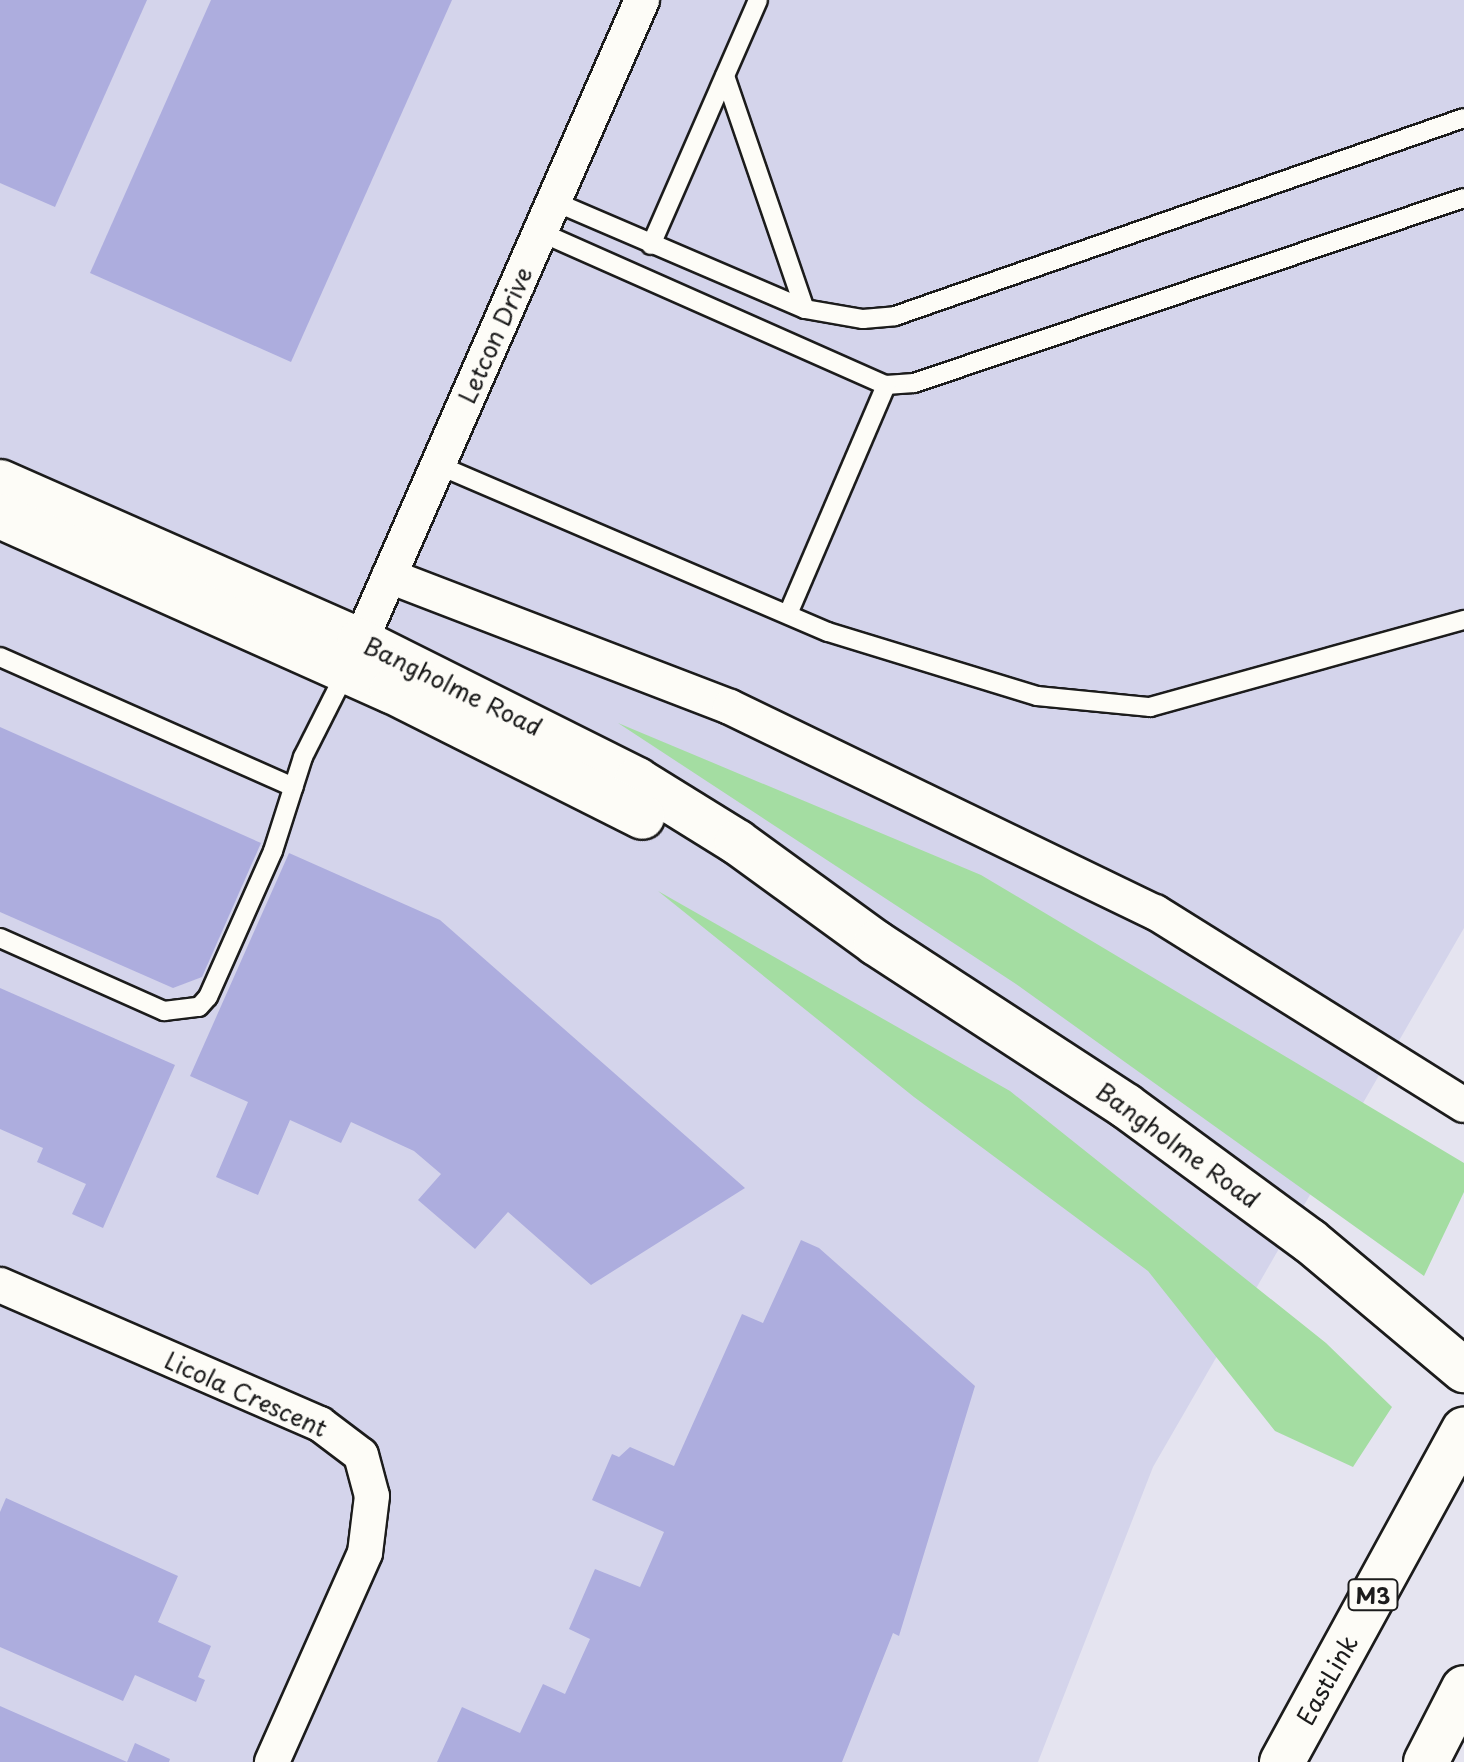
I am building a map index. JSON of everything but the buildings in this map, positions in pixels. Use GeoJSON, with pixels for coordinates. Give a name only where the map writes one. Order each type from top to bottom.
{"type":"FeatureCollection","features":[{"type":"Feature","properties":{"kind":"main road","name":"Bangholme Road"},"geometry":{"type":"LineString","coordinates":[[0,482],[354,656],[508,747],[876,943],[1126,1106],[1310,1241],[1464,1370]]}},
{"type":"Feature","properties":{"kind":"main road","name":"Bangholme Road"},"geometry":{"type":"LineString","coordinates":[[0,516],[354,656]]}},
{"type":"Feature","properties":{"kind":"main road","name":"EastLink"},"geometry":{"type":"LineString","coordinates":[[1282,1762],[1464,1429]]}},
{"type":"Feature","properties":{"kind":"main road"},"geometry":{"type":"LineString","coordinates":[[1426,1762],[1464,1688]]}},
{"type":"Feature","properties":{"kind":"street","name":"Letcon Drive"},"geometry":{"type":"LineString","coordinates":[[354,656],[642,0]]}},
{"type":"Feature","properties":{"kind":"street"},"geometry":{"type":"LineString","coordinates":[[389,576],[730,707],[1155,912],[1464,1105]]}},
{"type":"Feature","properties":{"kind":"street","name":"Licola Crescent"},"geometry":{"type":"LineString","coordinates":[[0,1285],[320,1424],[361,1455],[372,1496],[365,1553],[272,1762]]}},
{"type":"Feature","properties":{"kind":"lane"},"geometry":{"type":"LineString","coordinates":[[651,245],[758,0]]}},
{"type":"Feature","properties":{"kind":"lane"},"geometry":{"type":"LineString","coordinates":[[725,76],[805,309]]}},
{"type":"Feature","properties":{"kind":"lane"},"geometry":{"type":"LineString","coordinates":[[547,216],[651,245],[805,309],[836,317],[895,316],[1464,118]]}},
{"type":"Feature","properties":{"kind":"lane"},"geometry":{"type":"LineString","coordinates":[[547,216],[886,385],[914,383],[1464,198]]}},
{"type":"Feature","properties":{"kind":"lane"},"geometry":{"type":"LineString","coordinates":[[788,614],[886,385]]}},
{"type":"Feature","properties":{"kind":"lane"},"geometry":{"type":"LineString","coordinates":[[438,465],[788,614],[956,674],[1037,696],[1150,707],[1464,620]]}},
{"type":"Feature","properties":{"kind":"lane"},"geometry":{"type":"LineString","coordinates":[[0,938],[164,1011],[191,1012],[208,997],[273,851],[293,787],[354,656]]}},
{"type":"Feature","properties":{"kind":"lane"},"geometry":{"type":"LineString","coordinates":[[0,657],[293,787]]}},
{"type":"Feature","properties":{"kind":"shaded area"},"geometry":{"type":"Polygon","coordinates":[[[0,0],[1464,0],[1464,928],[1153,1467],[1038,1762],[0,1762],[0,0]]]}},
{"type":"Feature","properties":{"kind":"green space"},"geometry":{"type":"Polygon","coordinates":[[[618,723],[981,875],[1464,1163],[1464,1192],[1424,1276],[1016,984],[618,723]]]}},
{"type":"Feature","properties":{"kind":"green space"},"geometry":{"type":"Polygon","coordinates":[[[658,891],[1010,1091],[1326,1343],[1392,1407],[1353,1467],[1275,1431],[1148,1271],[914,1097],[658,891]]]}}]}
